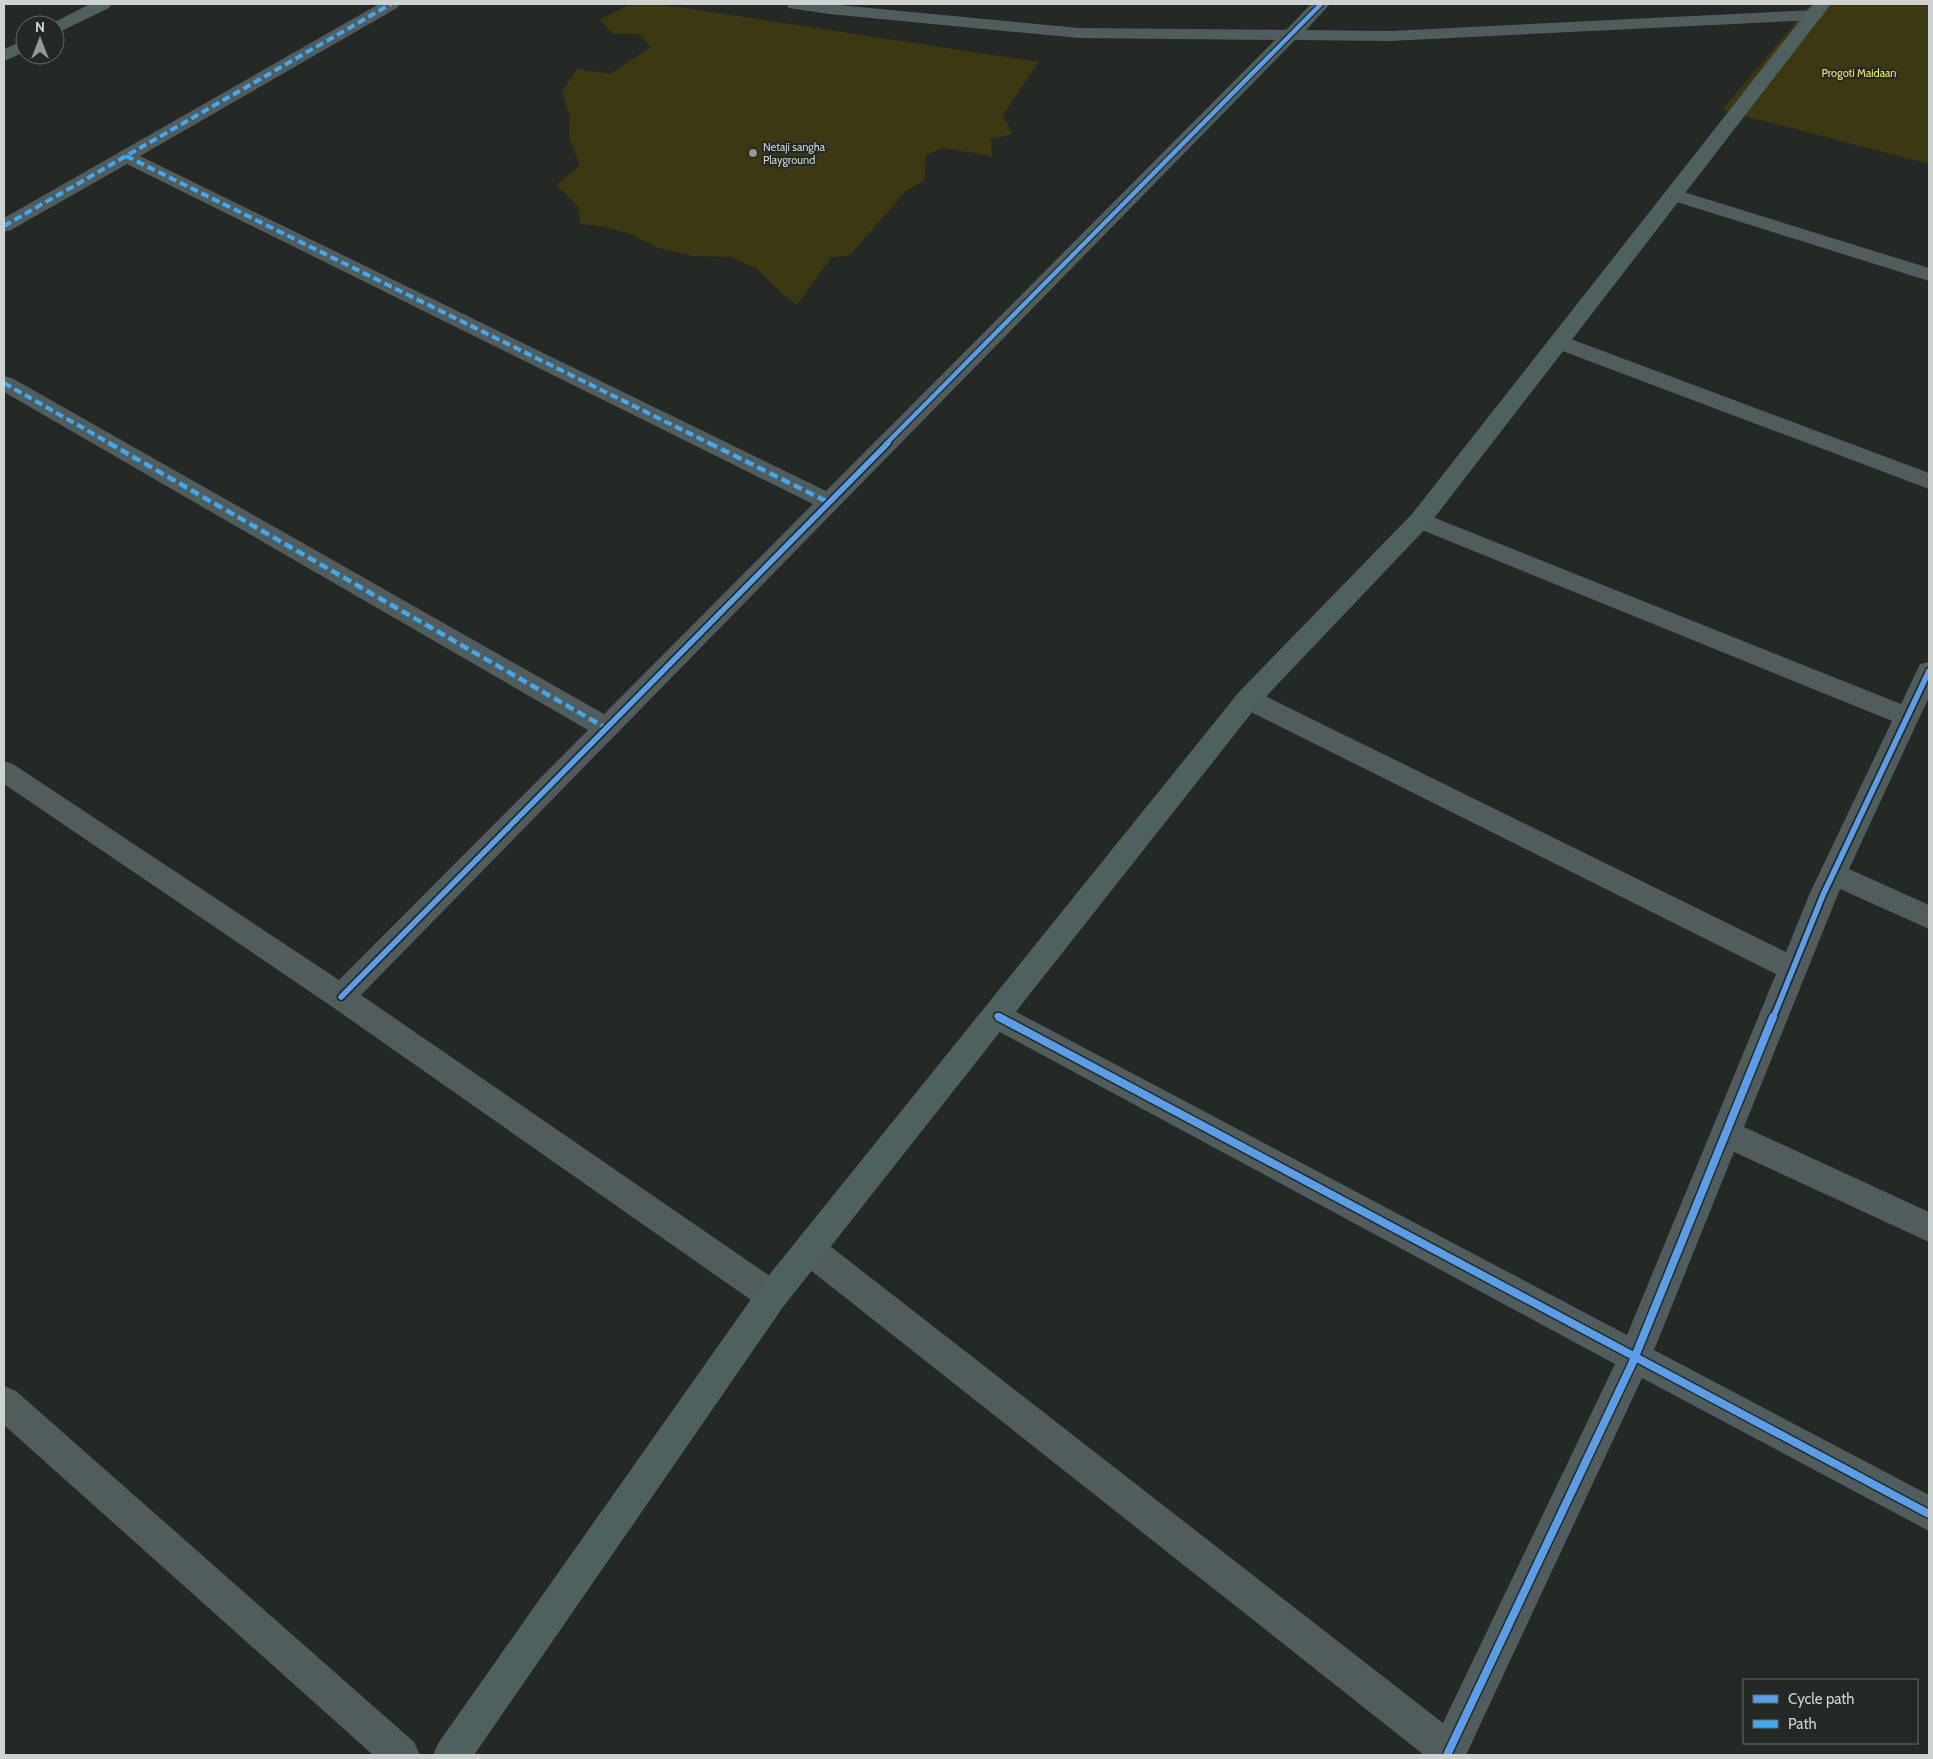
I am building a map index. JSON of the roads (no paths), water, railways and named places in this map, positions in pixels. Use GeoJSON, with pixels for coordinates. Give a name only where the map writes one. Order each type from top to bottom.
{"type":"FeatureCollection","features":[{"type":"Feature","properties":{"kind":"main road"},"geometry":{"type":"LineString","coordinates":[[65,24],[103,4]]}},
{"type":"Feature","properties":{"kind":"main road"},"geometry":{"type":"LineString","coordinates":[[452,1755],[772,1296],[1248,699],[1420,520],[1818,9]]}},
{"type":"Feature","properties":{"kind":"street"},"geometry":{"type":"LineString","coordinates":[[4,226],[391,4]]}},
{"type":"Feature","properties":{"kind":"street"},"geometry":{"type":"LineString","coordinates":[[795,4],[829,9],[999,18],[1079,33],[1390,36],[1593,18],[1818,9]]}},
{"type":"Feature","properties":{"kind":"street"},"geometry":{"type":"LineString","coordinates":[[341,997],[1288,35],[1321,4]]}},
{"type":"Feature","properties":{"kind":"street"},"geometry":{"type":"LineString","coordinates":[[126,156],[828,502]]}},
{"type":"Feature","properties":{"kind":"street"},"geometry":{"type":"LineString","coordinates":[[1674,195],[1929,275]]}},
{"type":"Feature","properties":{"kind":"street"},"geometry":{"type":"LineString","coordinates":[[1560,342],[1929,481]]}},
{"type":"Feature","properties":{"kind":"street"},"geometry":{"type":"LineString","coordinates":[[4,383],[606,728]]}},
{"type":"Feature","properties":{"kind":"street"},"geometry":{"type":"LineString","coordinates":[[1420,520],[1908,717]]}},
{"type":"Feature","properties":{"kind":"street"},"geometry":{"type":"LineString","coordinates":[[810,1250],[1448,1753],[1634,1358],[1833,874],[1929,671]]}},
{"type":"Feature","properties":{"kind":"street"},"geometry":{"type":"LineString","coordinates":[[1248,699],[1793,970]]}},
{"type":"Feature","properties":{"kind":"street"},"geometry":{"type":"LineString","coordinates":[[4,771],[341,997],[772,1296]]}},
{"type":"Feature","properties":{"kind":"street"},"geometry":{"type":"LineString","coordinates":[[1833,874],[1929,917]]}},
{"type":"Feature","properties":{"kind":"street"},"geometry":{"type":"LineString","coordinates":[[997,1016],[1929,1514]]}},
{"type":"Feature","properties":{"kind":"street"},"geometry":{"type":"LineString","coordinates":[[1726,1134],[1929,1227]]}},
{"type":"Feature","properties":{"kind":"street"},"geometry":{"type":"LineString","coordinates":[[4,1403],[401,1755]]}},
{"type":"Feature","properties":{"kind":"place","name":"Netaji sangha Playground"},"geometry":{"type":"Point","coordinates":[753,153]}},
{"type":"Feature","properties":{"kind":"park label","name":"Progoti Maidaan"},"geometry":{"type":"Point","coordinates":[1859,73]}}]}
